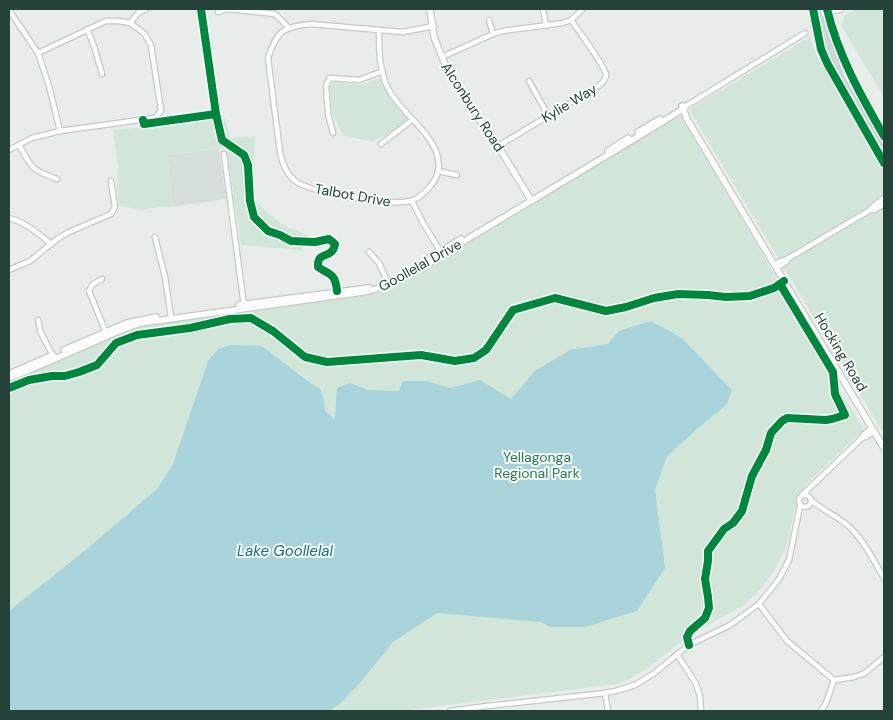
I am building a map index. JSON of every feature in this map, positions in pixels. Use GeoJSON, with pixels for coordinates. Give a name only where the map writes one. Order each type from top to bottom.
{"type":"FeatureCollection","features":[{"type":"Feature","properties":{"kind":"main road"},"geometry":{"type":"LineString","coordinates":[[828,10],[849,72],[884,136]]}},
{"type":"Feature","properties":{"kind":"main road"},"geometry":{"type":"LineString","coordinates":[[818,12],[840,78],[884,156]]}},
{"type":"Feature","properties":{"kind":"street"},"geometry":{"type":"LineString","coordinates":[[130,23],[138,13],[146,9]]}},
{"type":"Feature","properties":{"kind":"street"},"geometry":{"type":"LineString","coordinates":[[218,12],[228,9],[275,14],[288,28],[310,24],[403,32],[433,26]]}},
{"type":"Feature","properties":{"kind":"street","name":"Alconbury Road"},"geometry":{"type":"LineString","coordinates":[[431,9],[436,45],[452,77],[479,119],[500,145],[531,198]]}},
{"type":"Feature","properties":{"kind":"street"},"geometry":{"type":"LineString","coordinates":[[543,9],[546,26]]}},
{"type":"Feature","properties":{"kind":"street"},"geometry":{"type":"LineString","coordinates":[[443,57],[493,34],[555,25],[571,20],[583,9]]}},
{"type":"Feature","properties":{"kind":"street"},"geometry":{"type":"LineString","coordinates":[[818,12],[841,9]]}},
{"type":"Feature","properties":{"kind":"street"},"geometry":{"type":"LineString","coordinates":[[9,10],[38,53],[49,86],[60,131]]}},
{"type":"Feature","properties":{"kind":"street"},"geometry":{"type":"LineString","coordinates":[[490,20],[493,34]]}},
{"type":"Feature","properties":{"kind":"street","name":"Kylie Way"},"geometry":{"type":"LineString","coordinates":[[500,145],[600,85],[605,79],[605,72],[599,61],[571,20]]}},
{"type":"Feature","properties":{"kind":"street"},"geometry":{"type":"LineString","coordinates":[[9,150],[32,138],[60,131],[154,118],[161,110],[151,45],[144,33],[130,23],[106,21],[38,53]]}},
{"type":"Feature","properties":{"kind":"street","name":"Talbot Drive"},"geometry":{"type":"LineString","coordinates":[[288,28],[281,33],[273,44],[268,58],[280,152],[283,165],[288,173],[301,184],[334,194],[399,203],[412,201]]}},
{"type":"Feature","properties":{"kind":"street"},"geometry":{"type":"LineString","coordinates":[[87,29],[102,74]]}},
{"type":"Feature","properties":{"kind":"street"},"geometry":{"type":"LineString","coordinates":[[379,31],[382,71],[389,90],[421,129],[437,154],[438,171],[435,180],[423,193],[412,201],[441,253]]}},
{"type":"Feature","properties":{"kind":"street","name":"Goollelal Drive"},"geometry":{"type":"LineString","coordinates":[[9,374],[139,320],[244,307],[388,283],[704,96],[805,33]]}},
{"type":"Feature","properties":{"kind":"street"},"geometry":{"type":"LineString","coordinates":[[333,133],[328,114],[326,85],[328,80],[336,78],[359,80],[382,71]]}},
{"type":"Feature","properties":{"kind":"street"},"geometry":{"type":"LineString","coordinates":[[529,81],[548,115]]}},
{"type":"Feature","properties":{"kind":"street","name":"Hocking Road"},"geometry":{"type":"LineString","coordinates":[[682,108],[884,448]]}},
{"type":"Feature","properties":{"kind":"street"},"geometry":{"type":"LineString","coordinates":[[381,144],[412,120]]}},
{"type":"Feature","properties":{"kind":"street"},"geometry":{"type":"LineString","coordinates":[[19,145],[34,169],[57,179]]}},
{"type":"Feature","properties":{"kind":"street"},"geometry":{"type":"LineString","coordinates":[[224,154],[244,307]]}},
{"type":"Feature","properties":{"kind":"street"},"geometry":{"type":"LineString","coordinates":[[438,171],[457,175]]}},
{"type":"Feature","properties":{"kind":"street"},"geometry":{"type":"LineString","coordinates":[[9,270],[30,261],[69,232],[111,214],[115,207],[111,181]]}},
{"type":"Feature","properties":{"kind":"street"},"geometry":{"type":"LineString","coordinates":[[776,266],[786,262],[789,258],[870,210],[884,198]]}},
{"type":"Feature","properties":{"kind":"street"},"geometry":{"type":"LineString","coordinates":[[870,210],[874,210],[884,204]]}},
{"type":"Feature","properties":{"kind":"street"},"geometry":{"type":"LineString","coordinates":[[9,218],[33,228],[51,244]]}},
{"type":"Feature","properties":{"kind":"street"},"geometry":{"type":"LineString","coordinates":[[155,237],[165,277],[171,317]]}},
{"type":"Feature","properties":{"kind":"street"},"geometry":{"type":"LineString","coordinates":[[369,252],[379,263],[388,283]]}},
{"type":"Feature","properties":{"kind":"street"},"geometry":{"type":"LineString","coordinates":[[102,279],[92,285],[89,291],[106,334]]}},
{"type":"Feature","properties":{"kind":"street"},"geometry":{"type":"LineString","coordinates":[[38,320],[41,333],[54,356]]}},
{"type":"Feature","properties":{"kind":"street","name":"Goollelal Drive"},"geometry":{"type":"LineString","coordinates":[[9,378],[32,369],[54,356]]}},
{"type":"Feature","properties":{"kind":"street"},"geometry":{"type":"LineString","coordinates":[[820,508],[805,506],[798,500],[863,435],[873,429]]}},
{"type":"Feature","properties":{"kind":"street"},"geometry":{"type":"LineString","coordinates":[[450,711],[605,693],[634,685],[653,674],[689,645],[730,625],[758,604],[778,579],[788,560],[799,514],[805,506],[811,503],[810,499],[814,484]]}},
{"type":"Feature","properties":{"kind":"street"},"geometry":{"type":"LineString","coordinates":[[802,495],[806,495],[820,508],[846,524],[860,540],[884,578]]}},
{"type":"Feature","properties":{"kind":"street"},"geometry":{"type":"LineString","coordinates":[[758,604],[787,642],[834,680]]}},
{"type":"Feature","properties":{"kind":"street"},"geometry":{"type":"LineString","coordinates":[[677,654],[696,684],[700,696],[701,711]]}},
{"type":"Feature","properties":{"kind":"street"},"geometry":{"type":"LineString","coordinates":[[834,680],[865,673],[884,657]]}},
{"type":"Feature","properties":{"kind":"street"},"geometry":{"type":"LineString","coordinates":[[821,711],[826,703],[834,680]]}},
{"type":"Feature","properties":{"kind":"street"},"geometry":{"type":"LineString","coordinates":[[605,693],[608,711]]}},
{"type":"Feature","properties":{"kind":"shaded area"},"geometry":{"type":"Polygon","coordinates":[[[219,149],[226,199],[173,207],[167,155],[219,149]]]}},
{"type":"Feature","properties":{"kind":"green space"},"geometry":{"type":"Polygon","coordinates":[[[856,9],[884,9],[884,97],[842,27],[844,16],[856,9]]]}},
{"type":"Feature","properties":{"kind":"green space"},"geometry":{"type":"Polygon","coordinates":[[[810,37],[816,54],[884,171],[884,434],[691,113],[691,108],[810,37]]]}},
{"type":"Feature","properties":{"kind":"green space"},"geometry":{"type":"Polygon","coordinates":[[[380,78],[408,119],[387,135],[371,141],[343,136],[332,113],[330,85],[333,82],[361,85],[380,78]]]}},
{"type":"Feature","properties":{"kind":"green space","name":"Yellagonga Regional Park"},"geometry":{"type":"Polygon","coordinates":[[[681,116],[864,430],[806,484],[795,508],[785,551],[760,590],[744,605],[687,637],[647,669],[618,684],[402,711],[9,711],[9,380],[142,326],[387,292],[681,116]]]}},
{"type":"Feature","properties":{"kind":"green space"},"geometry":{"type":"Polygon","coordinates":[[[225,119],[230,138],[255,136],[254,200],[281,224],[312,237],[300,250],[241,245],[227,148],[167,155],[173,207],[156,207],[144,210],[119,206],[117,188],[118,166],[113,130],[225,119]]]}},
{"type":"Feature","properties":{"kind":"water","name":"Lake Goollelal"},"geometry":{"type":"Polygon","coordinates":[[[651,321],[682,338],[732,390],[727,404],[667,456],[655,490],[665,568],[637,611],[585,627],[550,627],[541,622],[437,613],[393,642],[360,683],[340,704],[329,711],[9,711],[9,611],[88,548],[157,489],[173,464],[208,361],[218,349],[231,345],[262,346],[320,389],[324,399],[325,411],[335,419],[337,388],[350,383],[368,390],[399,391],[403,381],[427,381],[450,388],[480,380],[511,399],[535,371],[570,350],[608,344],[619,331],[651,321]]]}},
{"type":"Feature","properties":{"kind":"cycle path"},"geometry":{"type":"LineString","coordinates":[[201,9],[216,114],[222,140],[244,155],[248,165],[250,201],[254,217],[268,231],[291,241],[315,242],[329,239],[335,244],[331,252],[320,258],[318,267],[334,278],[337,291]]}},
{"type":"Feature","properties":{"kind":"cycle path"},"geometry":{"type":"LineString","coordinates":[[813,9],[821,49],[827,63],[884,163]]}},
{"type":"Feature","properties":{"kind":"cycle path"},"geometry":{"type":"LineString","coordinates":[[827,9],[844,59],[884,136]]}},
{"type":"Feature","properties":{"kind":"cycle path"},"geometry":{"type":"LineString","coordinates":[[143,120],[144,124],[216,114]]}},
{"type":"Feature","properties":{"kind":"cycle path"},"geometry":{"type":"LineString","coordinates":[[9,388],[29,380],[65,376],[97,365],[116,343],[137,335],[190,328],[230,319],[251,318],[273,331],[305,357],[327,362],[421,355],[455,361],[474,358],[486,350],[513,310],[555,298],[606,311],[654,298],[678,294],[726,297],[750,296],[774,288],[784,281]]}},
{"type":"Feature","properties":{"kind":"cycle path"},"geometry":{"type":"LineString","coordinates":[[689,645],[687,637],[690,631],[705,618],[709,608],[705,579],[708,551],[724,529],[733,523],[742,511],[752,476],[766,450],[771,433],[787,418],[826,420],[845,415],[835,394],[833,372],[780,284]]}}]}
